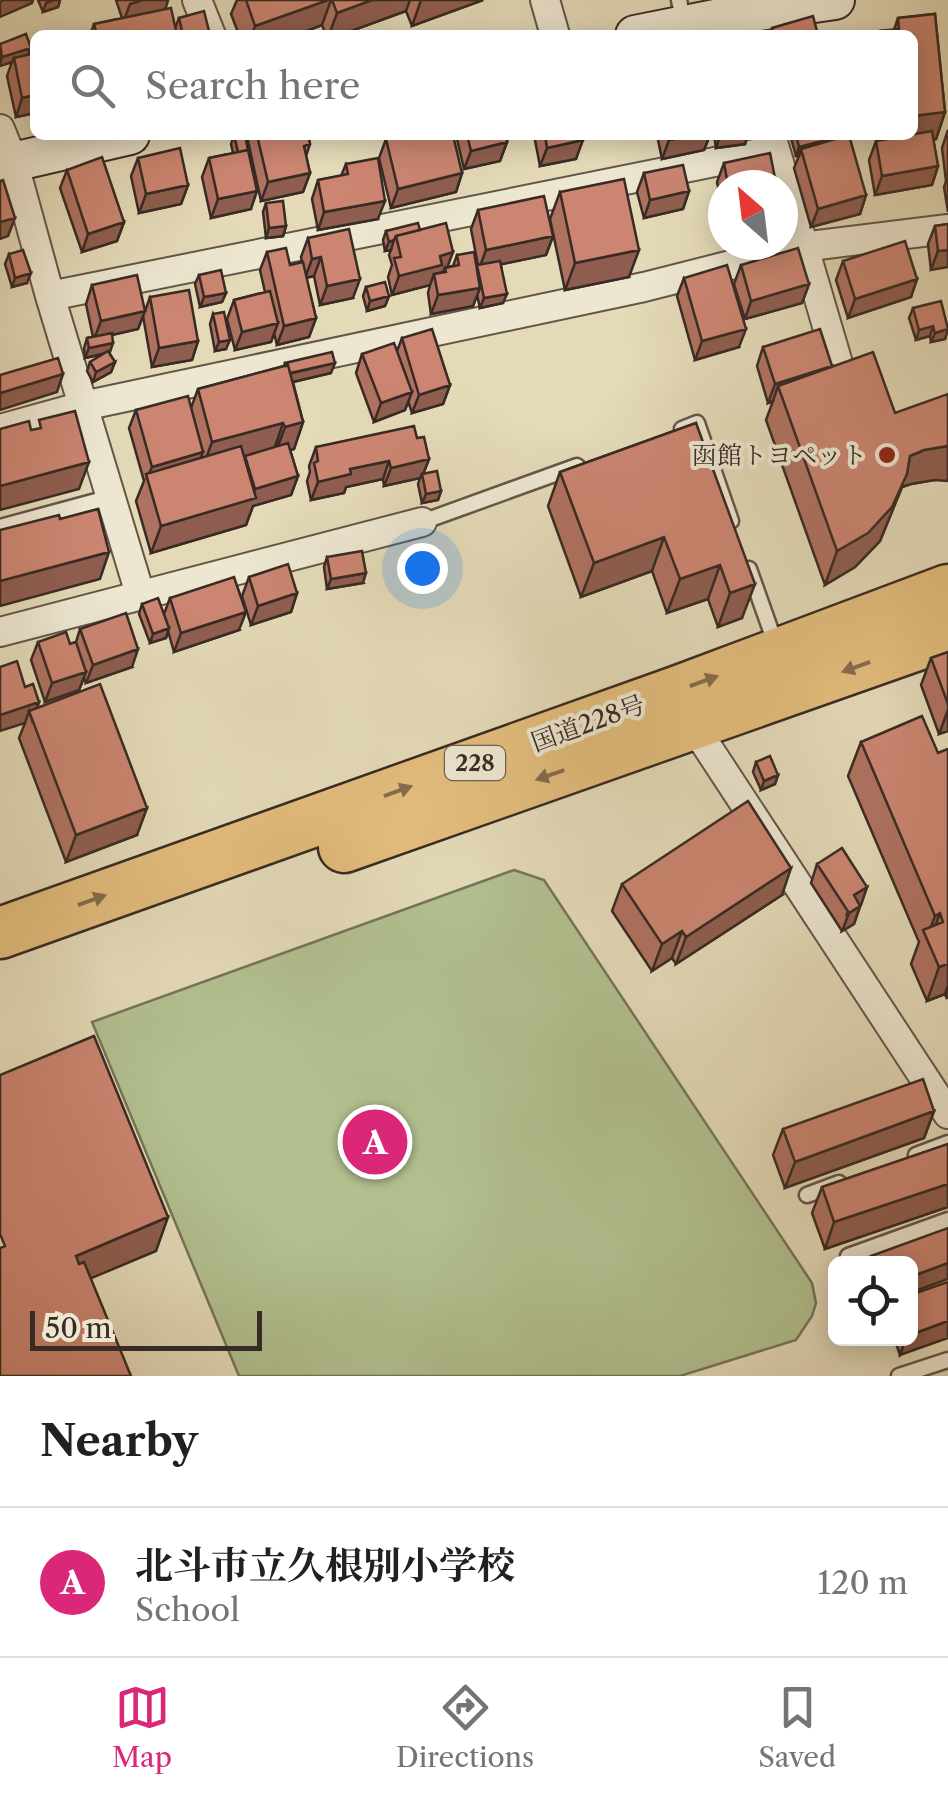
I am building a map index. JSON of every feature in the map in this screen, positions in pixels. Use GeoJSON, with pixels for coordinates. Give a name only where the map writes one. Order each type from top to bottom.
{"type":"FeatureCollection","features":[{"type":"Feature","properties":{"kind":"highway","name":"国道228号"},"geometry":{"type":"LineString","coordinates":[[0,932],[948,590]]}},
{"type":"Feature","properties":{"kind":"highway","name":"国道228号"},"geometry":{"type":"LineString","coordinates":[[0,968],[948,634]]}},
{"type":"Feature","properties":{"kind":"street"},"geometry":{"type":"LineString","coordinates":[[197,0],[209,30]]}},
{"type":"Feature","properties":{"kind":"street"},"geometry":{"type":"LineString","coordinates":[[546,0],[555,30]]}},
{"type":"Feature","properties":{"kind":"street"},"geometry":{"type":"LineString","coordinates":[[645,30],[681,13],[763,14],[835,0]]}},
{"type":"Feature","properties":{"kind":"street"},"geometry":{"type":"LineString","coordinates":[[93,140],[4,152],[140,594]]}},
{"type":"Feature","properties":{"kind":"street"},"geometry":{"type":"LineString","coordinates":[[50,296],[772,142],[842,377]]}},
{"type":"Feature","properties":{"kind":"street"},"geometry":{"type":"LineString","coordinates":[[0,429],[83,406],[644,287],[802,247],[948,229]]}},
{"type":"Feature","properties":{"kind":"street"},"geometry":{"type":"LineString","coordinates":[[0,632],[422,522]]}},
{"type":"Feature","properties":{"kind":"street"},"geometry":{"type":"LineString","coordinates":[[693,725],[945,1105]]}},
{"type":"Feature","properties":{"kind":"lane"},"geometry":{"type":"LineString","coordinates":[[660,437],[696,424],[736,533]]}},
{"type":"Feature","properties":{"kind":"lane"},"geometry":{"type":"LineString","coordinates":[[422,522],[587,463]]}},
{"type":"Feature","properties":{"kind":"lane"},"geometry":{"type":"LineString","coordinates":[[0,527],[111,497]]}},
{"type":"Feature","properties":{"kind":"lane"},"geometry":{"type":"LineString","coordinates":[[742,552],[779,653]]}},
{"type":"Feature","properties":{"kind":"lane"},"geometry":{"type":"LineString","coordinates":[[895,1163],[948,1143]]}},
{"type":"Feature","properties":{"kind":"lane"},"geometry":{"type":"LineString","coordinates":[[807,1195],[860,1176]]}},
{"type":"Feature","properties":{"kind":"lane"},"geometry":{"type":"LineString","coordinates":[[848,1256],[948,1220]]}},
{"type":"Feature","properties":{"kind":"lane"},"geometry":{"type":"LineString","coordinates":[[899,1376],[948,1360]]}},
{"type":"Feature","properties":{"kind":"green space"},"geometry":{"type":"Polygon","coordinates":[[[514,870],[544,880],[812,1283],[816,1303],[812,1316],[796,1340],[680,1376],[239,1376],[92,1022],[514,870]]]}},
{"type":"Feature","properties":{"kind":"building"},"geometry":{"type":"Polygon","coordinates":[[[246,0],[328,0],[255,26],[246,0]]]}},
{"type":"Feature","properties":{"kind":"building"},"geometry":{"type":"Polygon","coordinates":[[[332,0],[372,0],[337,13],[332,0]]]}},
{"type":"Feature","properties":{"kind":"building"},"geometry":{"type":"Polygon","coordinates":[[[171,8],[176,30],[96,30],[94,24],[171,8]]]}},
{"type":"Feature","properties":{"kind":"building"},"geometry":{"type":"Polygon","coordinates":[[[204,11],[209,30],[182,30],[179,18],[204,11]]]}},
{"type":"Feature","properties":{"kind":"building"},"geometry":{"type":"Polygon","coordinates":[[[935,14],[945,112],[918,115],[918,30],[890,30],[899,29],[898,18],[935,14]]]}},
{"type":"Feature","properties":{"kind":"building"},"geometry":{"type":"Polygon","coordinates":[[[813,16],[817,30],[772,30],[813,16]]]}},
{"type":"Feature","properties":{"kind":"building"},"geometry":{"type":"Polygon","coordinates":[[[26,34],[30,48],[2,57],[0,44],[26,34]]]}},
{"type":"Feature","properties":{"kind":"building"},"geometry":{"type":"Polygon","coordinates":[[[30,54],[30,96],[22,98],[14,58],[30,54]]]}},
{"type":"Feature","properties":{"kind":"building"},"geometry":{"type":"Polygon","coordinates":[[[932,131],[938,166],[882,176],[876,141],[918,140],[918,134],[932,131]]]}},
{"type":"Feature","properties":{"kind":"building"},"geometry":{"type":"Polygon","coordinates":[[[235,140],[246,140],[248,150],[238,152],[235,140]]]}},
{"type":"Feature","properties":{"kind":"building"},"geometry":{"type":"Polygon","coordinates":[[[258,140],[309,140],[310,144],[304,146],[310,173],[268,182],[258,140]]]}},
{"type":"Feature","properties":{"kind":"building"},"geometry":{"type":"Polygon","coordinates":[[[386,140],[454,140],[462,173],[398,189],[386,140]]]}},
{"type":"Feature","properties":{"kind":"building"},"geometry":{"type":"Polygon","coordinates":[[[468,140],[507,142],[471,151],[468,140]]]}},
{"type":"Feature","properties":{"kind":"building"},"geometry":{"type":"Polygon","coordinates":[[[546,140],[583,140],[547,148],[546,140]]]}},
{"type":"Feature","properties":{"kind":"building"},"geometry":{"type":"Polygon","coordinates":[[[797,140],[826,140],[799,147],[797,140]]]}},
{"type":"Feature","properties":{"kind":"building"},"geometry":{"type":"Polygon","coordinates":[[[832,140],[850,140],[866,195],[818,209],[801,149],[832,140]]]}},
{"type":"Feature","properties":{"kind":"building"},"geometry":{"type":"Polygon","coordinates":[[[180,148],[188,185],[146,194],[138,158],[180,148]]]}},
{"type":"Feature","properties":{"kind":"building"},"geometry":{"type":"Polygon","coordinates":[[[248,150],[257,191],[218,199],[209,158],[248,150]]]}},
{"type":"Feature","properties":{"kind":"building"},"geometry":{"type":"Polygon","coordinates":[[[770,153],[773,170],[725,170],[724,163],[770,153]]]}},
{"type":"Feature","properties":{"kind":"building"},"geometry":{"type":"Polygon","coordinates":[[[102,157],[124,222],[88,234],[67,170],[102,157]]]}},
{"type":"Feature","properties":{"kind":"building"},"geometry":{"type":"Polygon","coordinates":[[[378,158],[385,201],[324,212],[318,180],[348,174],[346,164],[378,158]]]}},
{"type":"Feature","properties":{"kind":"building"},"geometry":{"type":"Polygon","coordinates":[[[683,165],[689,191],[650,200],[644,173],[683,165]]]}},
{"type":"Feature","properties":{"kind":"building"},"geometry":{"type":"Polygon","coordinates":[[[624,179],[639,250],[575,263],[560,192],[624,179]]]}},
{"type":"Feature","properties":{"kind":"building"},"geometry":{"type":"Polygon","coordinates":[[[3,180],[15,218],[0,222],[0,181],[3,180]]]}},
{"type":"Feature","properties":{"kind":"building"},"geometry":{"type":"Polygon","coordinates":[[[544,196],[553,236],[486,250],[478,210],[544,196]]]}},
{"type":"Feature","properties":{"kind":"building"},"geometry":{"type":"Polygon","coordinates":[[[283,201],[286,226],[269,228],[266,203],[283,201]]]}},
{"type":"Feature","properties":{"kind":"building"},"geometry":{"type":"Polygon","coordinates":[[[418,223],[420,230],[396,236],[389,242],[386,231],[418,223]]]}},
{"type":"Feature","properties":{"kind":"building"},"geometry":{"type":"Polygon","coordinates":[[[446,223],[453,252],[440,256],[442,265],[399,276],[394,258],[401,257],[396,236],[446,223]]]}},
{"type":"Feature","properties":{"kind":"building"},"geometry":{"type":"Polygon","coordinates":[[[948,224],[948,250],[938,251],[935,226],[948,224]]]}},
{"type":"Feature","properties":{"kind":"building"},"geometry":{"type":"Polygon","coordinates":[[[349,229],[360,279],[327,286],[321,257],[312,259],[308,238],[349,229]]]}},
{"type":"Feature","properties":{"kind":"building"},"geometry":{"type":"Polygon","coordinates":[[[905,241],[917,279],[855,299],[843,261],[905,241]]]}},
{"type":"Feature","properties":{"kind":"building"},"geometry":{"type":"Polygon","coordinates":[[[286,248],[290,265],[303,262],[316,318],[284,326],[267,252],[286,248]]]}},
{"type":"Feature","properties":{"kind":"building"},"geometry":{"type":"Polygon","coordinates":[[[798,248],[809,284],[751,301],[741,265],[758,260],[798,260],[798,248]]]}},
{"type":"Feature","properties":{"kind":"building"},"geometry":{"type":"Polygon","coordinates":[[[23,250],[31,273],[15,278],[9,254],[23,250]]]}},
{"type":"Feature","properties":{"kind":"building"},"geometry":{"type":"Polygon","coordinates":[[[474,252],[480,288],[438,295],[434,274],[459,265],[457,255],[474,252]]]}},
{"type":"Feature","properties":{"kind":"building"},"geometry":{"type":"Polygon","coordinates":[[[500,261],[507,294],[484,298],[477,265],[500,261]]]}},
{"type":"Feature","properties":{"kind":"building"},"geometry":{"type":"Polygon","coordinates":[[[727,265],[746,329],[702,341],[684,278],[727,265]]]}},
{"type":"Feature","properties":{"kind":"building"},"geometry":{"type":"Polygon","coordinates":[[[221,270],[226,293],[204,297],[199,275],[221,270]]]}},
{"type":"Feature","properties":{"kind":"building"},"geometry":{"type":"Polygon","coordinates":[[[137,275],[145,311],[101,321],[92,285],[137,275]]]}},
{"type":"Feature","properties":{"kind":"building"},"geometry":{"type":"Polygon","coordinates":[[[385,282],[389,296],[370,301],[366,287],[385,282]]]}},
{"type":"Feature","properties":{"kind":"building"},"geometry":{"type":"Polygon","coordinates":[[[189,290],[198,341],[159,348],[150,297],[189,290]]]}},
{"type":"Feature","properties":{"kind":"building"},"geometry":{"type":"Polygon","coordinates":[[[270,291],[278,323],[242,332],[234,300],[270,291]]]}},
{"type":"Feature","properties":{"kind":"building"},"geometry":{"type":"Polygon","coordinates":[[[941,301],[948,329],[935,333],[933,326],[919,330],[913,308],[941,301]]]}},
{"type":"Feature","properties":{"kind":"building"},"geometry":{"type":"Polygon","coordinates":[[[224,312],[230,340],[219,342],[213,314],[224,312]]]}},
{"type":"Feature","properties":{"kind":"building"},"geometry":{"type":"Polygon","coordinates":[[[432,329],[450,385],[419,395],[402,338],[432,329]]]}},
{"type":"Feature","properties":{"kind":"building"},"geometry":{"type":"Polygon","coordinates":[[[820,329],[832,366],[775,384],[763,347],[820,329]]]}},
{"type":"Feature","properties":{"kind":"building"},"geometry":{"type":"Polygon","coordinates":[[[112,333],[113,343],[89,348],[87,338],[112,333]]]}},
{"type":"Feature","properties":{"kind":"building"},"geometry":{"type":"Polygon","coordinates":[[[394,343],[412,392],[381,403],[362,354],[394,343]]]}},
{"type":"Feature","properties":{"kind":"building"},"geometry":{"type":"Polygon","coordinates":[[[108,351],[115,362],[96,372],[90,362],[108,351]]]}},
{"type":"Feature","properties":{"kind":"building"},"geometry":{"type":"Polygon","coordinates":[[[332,352],[335,363],[290,373],[285,363],[332,352]]]}},
{"type":"Feature","properties":{"kind":"building"},"geometry":{"type":"Polygon","coordinates":[[[873,352],[895,413],[948,394],[948,446],[910,456],[907,474],[892,507],[868,533],[837,551],[778,386],[873,352]]]}},
{"type":"Feature","properties":{"kind":"building"},"geometry":{"type":"Polygon","coordinates":[[[58,358],[63,374],[0,393],[0,375],[58,358]]]}},
{"type":"Feature","properties":{"kind":"building"},"geometry":{"type":"Polygon","coordinates":[[[288,365],[303,422],[285,427],[283,423],[212,442],[198,389],[288,365]]]}},
{"type":"Feature","properties":{"kind":"building"},"geometry":{"type":"Polygon","coordinates":[[[188,396],[203,452],[152,467],[136,410],[188,396]]]}},
{"type":"Feature","properties":{"kind":"building"},"geometry":{"type":"Polygon","coordinates":[[[75,411],[89,462],[0,486],[0,429],[29,421],[31,430],[41,428],[39,420],[75,411]]]}},
{"type":"Feature","properties":{"kind":"building"},"geometry":{"type":"Polygon","coordinates":[[[696,423],[755,584],[730,593],[720,565],[680,579],[664,537],[594,563],[560,472],[696,423]]]}},
{"type":"Feature","properties":{"kind":"building"},"geometry":{"type":"Polygon","coordinates":[[[414,426],[417,438],[424,437],[429,459],[391,468],[389,461],[350,469],[351,474],[318,482],[316,447],[414,426]]]}},
{"type":"Feature","properties":{"kind":"building"},"geometry":{"type":"Polygon","coordinates":[[[288,443],[298,476],[255,489],[245,456],[288,443]]]}},
{"type":"Feature","properties":{"kind":"building"},"geometry":{"type":"Polygon","coordinates":[[[241,446],[256,498],[161,526],[146,474],[241,446]]]}},
{"type":"Feature","properties":{"kind":"building"},"geometry":{"type":"Polygon","coordinates":[[[437,471],[441,491],[426,494],[422,474],[437,471]]]}},
{"type":"Feature","properties":{"kind":"building"},"geometry":{"type":"Polygon","coordinates":[[[98,509],[109,552],[0,581],[0,530],[98,509]]]}},
{"type":"Feature","properties":{"kind":"building"},"geometry":{"type":"Polygon","coordinates":[[[362,551],[366,573],[331,579],[327,557],[362,551]]]}},
{"type":"Feature","properties":{"kind":"building"},"geometry":{"type":"Polygon","coordinates":[[[288,564],[297,593],[258,606],[249,577],[288,564]]]}},
{"type":"Feature","properties":{"kind":"building"},"geometry":{"type":"Polygon","coordinates":[[[234,577],[246,612],[181,633],[170,598],[234,577]]]}},
{"type":"Feature","properties":{"kind":"building"},"geometry":{"type":"Polygon","coordinates":[[[158,598],[169,628],[153,634],[142,604],[158,598]]]}},
{"type":"Feature","properties":{"kind":"building"},"geometry":{"type":"Polygon","coordinates":[[[126,613],[138,649],[93,665],[80,629],[126,613]]]}},
{"type":"Feature","properties":{"kind":"building"},"geometry":{"type":"Polygon","coordinates":[[[66,632],[70,644],[76,642],[86,672],[52,683],[38,642],[66,632]]]}},
{"type":"Feature","properties":{"kind":"building"},"geometry":{"type":"Polygon","coordinates":[[[948,652],[948,704],[931,658],[948,652]]]}},
{"type":"Feature","properties":{"kind":"building"},"geometry":{"type":"Polygon","coordinates":[[[17,661],[25,687],[33,684],[39,702],[0,715],[0,667],[17,661]]]}},
{"type":"Feature","properties":{"kind":"building"},"geometry":{"type":"Polygon","coordinates":[[[100,684],[147,808],[76,835],[29,711],[100,684]]]}},
{"type":"Feature","properties":{"kind":"building"},"geometry":{"type":"Polygon","coordinates":[[[922,716],[938,753],[948,749],[948,964],[939,967],[923,930],[943,922],[940,913],[935,916],[861,742],[922,716]]]}},
{"type":"Feature","properties":{"kind":"building"},"geometry":{"type":"Polygon","coordinates":[[[770,756],[778,775],[764,781],[756,762],[770,756]]]}},
{"type":"Feature","properties":{"kind":"building"},"geometry":{"type":"Polygon","coordinates":[[[748,801],[791,868],[686,937],[682,931],[662,944],[622,884],[748,801]]]}},
{"type":"Feature","properties":{"kind":"building"},"geometry":{"type":"Polygon","coordinates":[[[842,848],[867,887],[854,895],[860,906],[849,913],[817,864],[842,848]]]}},
{"type":"Feature","properties":{"kind":"building"},"geometry":{"type":"Polygon","coordinates":[[[94,1036],[168,1217],[76,1256],[79,1264],[84,1262],[131,1376],[0,1376],[0,1248],[5,1246],[0,1234],[0,1075],[94,1036]]]}},
{"type":"Feature","properties":{"kind":"building"},"geometry":{"type":"Polygon","coordinates":[[[923,1079],[934,1111],[795,1162],[783,1129],[923,1079]]]}},
{"type":"Feature","properties":{"kind":"building"},"geometry":{"type":"Polygon","coordinates":[[[948,1144],[948,1184],[834,1222],[822,1187],[948,1144]]]}},
{"type":"Feature","properties":{"kind":"building"},"geometry":{"type":"Polygon","coordinates":[[[948,1228],[948,1263],[918,1274],[918,1256],[871,1256],[948,1228]]]}},
{"type":"Feature","properties":{"kind":"building"},"geometry":{"type":"Polygon","coordinates":[[[948,1282],[948,1321],[918,1332],[918,1292],[948,1282]]]}},
{"type":"Feature","properties":{"kind":"place","name":"函館トヨペット"},"geometry":{"type":"Point","coordinates":[887,455]}},
{"type":"Feature","properties":{"kind":"place","name":"北斗市立久根別小学校"},"geometry":{"type":"Point","coordinates":[375,1142]}}]}
